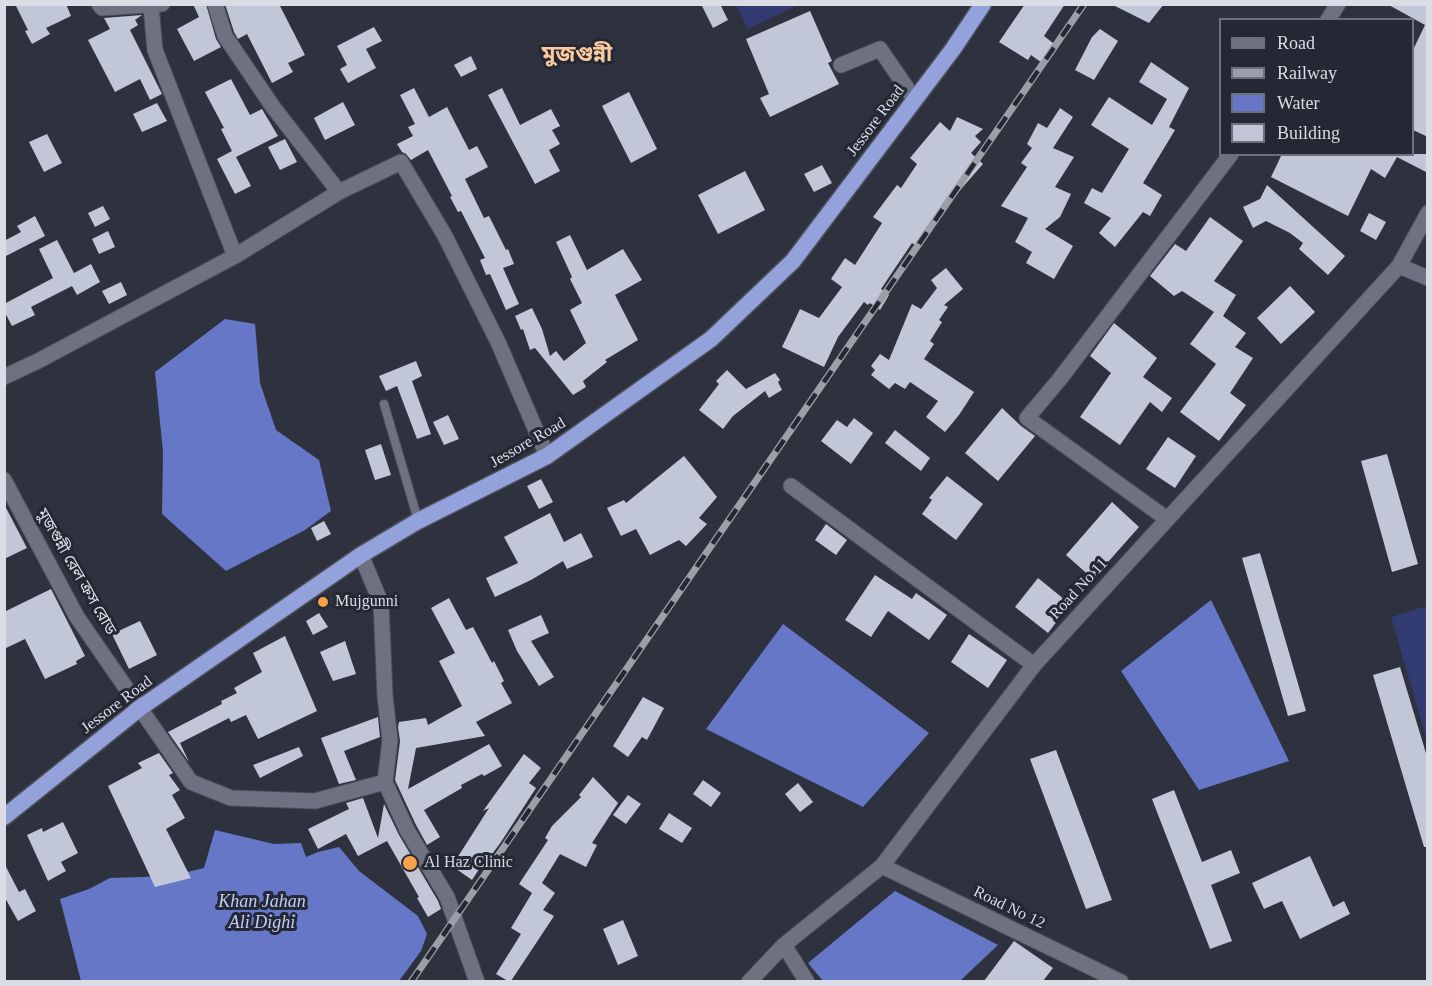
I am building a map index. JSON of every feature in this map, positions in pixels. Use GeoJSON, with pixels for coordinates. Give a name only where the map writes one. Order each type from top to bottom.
{"type":"FeatureCollection","features":[{"type":"Feature","properties":{"kind":"highway","name":"Jessore Road"},"geometry":{"type":"LineString","coordinates":[[4,817],[140,708],[361,555],[418,521],[547,456],[711,339],[793,261],[953,49],[983,4]]}},
{"type":"Feature","properties":{"kind":"street"},"geometry":{"type":"LineString","coordinates":[[99,4],[102,8],[156,5],[155,50],[235,256]]}},
{"type":"Feature","properties":{"kind":"street"},"geometry":{"type":"LineString","coordinates":[[215,4],[225,36],[273,107],[339,192]]}},
{"type":"Feature","properties":{"kind":"street"},"geometry":{"type":"LineString","coordinates":[[1329,18],[1338,4]]}},
{"type":"Feature","properties":{"kind":"street"},"geometry":{"type":"LineString","coordinates":[[841,65],[880,49],[915,100]]}},
{"type":"Feature","properties":{"kind":"street"},"geometry":{"type":"LineString","coordinates":[[1167,519],[1027,418],[1059,380],[1230,156]]}},
{"type":"Feature","properties":{"kind":"street"},"geometry":{"type":"LineString","coordinates":[[4,377],[235,256],[339,192],[400,162],[445,236],[493,331],[547,456]]}},
{"type":"Feature","properties":{"kind":"street","name":"Road No 11"},"geometry":{"type":"LineString","coordinates":[[749,981],[784,945],[882,866],[1034,665],[1399,266],[1428,213]]}},
{"type":"Feature","properties":{"kind":"street"},"geometry":{"type":"LineString","coordinates":[[1399,266],[1428,278]]}},
{"type":"Feature","properties":{"kind":"street","name":"মুজগুন্নী রেল ক্রস রোড"},"geometry":{"type":"LineString","coordinates":[[4,480],[77,617],[191,782],[231,798],[315,801],[386,782]]}},
{"type":"Feature","properties":{"kind":"street"},"geometry":{"type":"LineString","coordinates":[[791,486],[1034,665]]}},
{"type":"Feature","properties":{"kind":"street"},"geometry":{"type":"LineString","coordinates":[[361,555],[381,603],[385,696],[390,740],[386,782],[406,830],[447,897],[477,981]]}},
{"type":"Feature","properties":{"kind":"street","name":"Road No 12"},"geometry":{"type":"LineString","coordinates":[[882,866],[1121,981]]}},
{"type":"Feature","properties":{"kind":"street"},"geometry":{"type":"LineString","coordinates":[[784,945],[807,981]]}},
{"type":"Feature","properties":{"kind":"lane"},"geometry":{"type":"LineString","coordinates":[[384,404],[418,521]]}},
{"type":"Feature","properties":{"kind":"shaded area"},"geometry":{"type":"Polygon","coordinates":[[[736,5],[798,5],[748,29],[736,5]]]}},
{"type":"Feature","properties":{"kind":"shaded area"},"geometry":{"type":"Polygon","coordinates":[[[1428,606],[1427,741],[1391,617],[1428,606]]]}},
{"type":"Feature","properties":{"kind":"water"},"geometry":{"type":"Polygon","coordinates":[[[225,319],[255,324],[260,383],[276,430],[319,460],[331,511],[305,530],[226,571],[162,514],[163,452],[155,372],[225,319]]]}},
{"type":"Feature","properties":{"kind":"water"},"geometry":{"type":"Polygon","coordinates":[[[1211,600],[1289,761],[1199,790],[1121,671],[1211,600]]]}},
{"type":"Feature","properties":{"kind":"water"},"geometry":{"type":"Polygon","coordinates":[[[783,624],[929,733],[863,807],[706,729],[783,624]]]}},
{"type":"Feature","properties":{"kind":"water","name":"Khan Jahan Ali Dighi"},"geometry":{"type":"Polygon","coordinates":[[[215,830],[274,844],[301,843],[306,857],[339,847],[359,871],[418,916],[427,934],[421,951],[399,981],[81,981],[60,899],[89,889],[110,878],[171,876],[204,868],[215,830]]]}},
{"type":"Feature","properties":{"kind":"water"},"geometry":{"type":"Polygon","coordinates":[[[895,891],[998,945],[960,981],[823,981],[808,963],[895,891]]]}},
{"type":"Feature","properties":{"kind":"building"},"geometry":{"type":"Polygon","coordinates":[[[15,4],[66,4],[71,16],[46,28],[50,34],[32,44],[15,4]]]}},
{"type":"Feature","properties":{"kind":"building"},"geometry":{"type":"Polygon","coordinates":[[[193,4],[206,4],[216,39],[221,47],[194,61],[177,29],[199,17],[193,4]]]}},
{"type":"Feature","properties":{"kind":"building"},"geometry":{"type":"Polygon","coordinates":[[[225,4],[279,4],[305,55],[288,63],[293,72],[272,83],[247,34],[238,39],[225,4]]]}},
{"type":"Feature","properties":{"kind":"building"},"geometry":{"type":"Polygon","coordinates":[[[701,4],[720,4],[728,20],[713,28],[701,4]]]}},
{"type":"Feature","properties":{"kind":"building"},"geometry":{"type":"Polygon","coordinates":[[[1025,4],[1065,4],[1044,36],[1058,47],[1045,65],[1031,55],[1028,60],[999,42],[1025,4]]]}},
{"type":"Feature","properties":{"kind":"building"},"geometry":{"type":"Polygon","coordinates":[[[1111,4],[1164,4],[1149,23],[1111,4]]]}},
{"type":"Feature","properties":{"kind":"building"},"geometry":{"type":"Polygon","coordinates":[[[1387,4],[1428,4],[1428,137],[1414,130],[1414,48],[1425,25],[1387,4]]]}},
{"type":"Feature","properties":{"kind":"building"},"geometry":{"type":"Polygon","coordinates":[[[810,11],[832,61],[828,63],[839,84],[770,117],[760,98],[769,94],[746,39],[810,11]]]}},
{"type":"Feature","properties":{"kind":"building"},"geometry":{"type":"Polygon","coordinates":[[[142,15],[135,20],[138,25],[130,30],[162,94],[150,100],[140,79],[115,92],[88,40],[110,29],[104,18],[142,15]]]}},
{"type":"Feature","properties":{"kind":"building"},"geometry":{"type":"Polygon","coordinates":[[[374,27],[382,41],[366,49],[376,68],[348,83],[340,69],[347,65],[337,46],[374,27]]]}},
{"type":"Feature","properties":{"kind":"building"},"geometry":{"type":"Polygon","coordinates":[[[1100,29],[1118,41],[1094,80],[1075,70],[1092,37],[1100,29]]]}},
{"type":"Feature","properties":{"kind":"building"},"geometry":{"type":"Polygon","coordinates":[[[471,56],[477,69],[461,77],[454,65],[471,56]]]}},
{"type":"Feature","properties":{"kind":"building"},"geometry":{"type":"Polygon","coordinates":[[[1151,62],[1189,88],[1169,127],[1175,130],[1143,183],[1162,195],[1150,216],[1143,212],[1115,247],[1099,233],[1111,218],[1084,203],[1092,188],[1102,193],[1129,149],[1091,125],[1109,97],[1152,125],[1167,99],[1139,82],[1151,62]]]}},
{"type":"Feature","properties":{"kind":"building"},"geometry":{"type":"Polygon","coordinates":[[[231,79],[250,115],[262,109],[278,136],[236,157],[251,186],[235,194],[217,159],[232,151],[221,129],[224,128],[205,92],[231,79]]]}},
{"type":"Feature","properties":{"kind":"building"},"geometry":{"type":"Polygon","coordinates":[[[414,88],[429,117],[447,107],[469,150],[477,146],[488,167],[465,179],[484,218],[489,216],[514,264],[503,268],[519,304],[506,310],[490,274],[486,275],[480,260],[485,258],[461,211],[458,212],[450,197],[452,196],[428,150],[411,160],[397,144],[413,136],[408,127],[415,124],[400,95],[414,88]]]}},
{"type":"Feature","properties":{"kind":"building"},"geometry":{"type":"Polygon","coordinates":[[[502,88],[520,125],[551,109],[560,126],[552,130],[560,144],[549,150],[560,171],[535,184],[488,95],[502,88]]]}},
{"type":"Feature","properties":{"kind":"building"},"geometry":{"type":"Polygon","coordinates":[[[629,92],[657,149],[631,163],[602,106],[629,92]]]}},
{"type":"Feature","properties":{"kind":"building"},"geometry":{"type":"Polygon","coordinates":[[[343,102],[355,125],[325,140],[314,118],[343,102]]]}},
{"type":"Feature","properties":{"kind":"building"},"geometry":{"type":"Polygon","coordinates":[[[157,103],[167,121],[142,132],[133,114],[157,103]]]}},
{"type":"Feature","properties":{"kind":"building"},"geometry":{"type":"Polygon","coordinates":[[[1060,108],[1073,117],[1053,148],[1074,157],[1055,187],[1071,194],[1060,217],[1045,229],[1073,246],[1054,279],[1026,263],[1032,252],[1015,242],[1028,218],[1001,206],[1027,167],[1021,163],[1032,148],[1027,144],[1038,123],[1047,128],[1060,108]]]}},
{"type":"Feature","properties":{"kind":"building"},"geometry":{"type":"Polygon","coordinates":[[[957,117],[983,129],[975,136],[981,142],[971,153],[983,164],[947,205],[944,202],[915,245],[912,243],[881,289],[889,295],[880,310],[864,302],[838,337],[824,367],[782,347],[800,309],[819,318],[842,287],[831,279],[845,258],[855,265],[882,223],[873,217],[897,185],[901,188],[917,164],[910,158],[940,122],[950,131],[957,117]]]}},
{"type":"Feature","properties":{"kind":"building"},"geometry":{"type":"Polygon","coordinates":[[[47,134],[62,163],[44,172],[29,142],[47,134]]]}},
{"type":"Feature","properties":{"kind":"building"},"geometry":{"type":"Polygon","coordinates":[[[285,139],[297,162],[280,170],[268,147],[285,139]]]}},
{"type":"Feature","properties":{"kind":"building"},"geometry":{"type":"Polygon","coordinates":[[[1414,154],[1428,154],[1428,173],[1397,157],[1385,178],[1371,169],[1348,216],[1271,177],[1281,156],[1414,156],[1414,154]]]}},
{"type":"Feature","properties":{"kind":"building"},"geometry":{"type":"Polygon","coordinates":[[[822,165],[832,183],[814,192],[804,174],[822,165]]]}},
{"type":"Feature","properties":{"kind":"building"},"geometry":{"type":"Polygon","coordinates":[[[745,171],[765,210],[718,234],[698,195],[745,171]]]}},
{"type":"Feature","properties":{"kind":"building"},"geometry":{"type":"Polygon","coordinates":[[[1267,185],[1345,256],[1328,275],[1299,249],[1303,243],[1290,233],[1266,221],[1253,228],[1243,207],[1260,199],[1267,185]]]}},
{"type":"Feature","properties":{"kind":"building"},"geometry":{"type":"Polygon","coordinates":[[[103,206],[110,219],[95,227],[88,213],[103,206]]]}},
{"type":"Feature","properties":{"kind":"building"},"geometry":{"type":"Polygon","coordinates":[[[1369,213],[1386,222],[1376,240],[1360,231],[1369,213]]]}},
{"type":"Feature","properties":{"kind":"building"},"geometry":{"type":"Polygon","coordinates":[[[35,216],[45,236],[4,257],[4,241],[21,232],[17,226],[35,216]]]}},
{"type":"Feature","properties":{"kind":"building"},"geometry":{"type":"Polygon","coordinates":[[[1210,217],[1243,241],[1214,281],[1236,295],[1223,316],[1246,333],[1235,347],[1253,358],[1230,393],[1246,405],[1219,441],[1180,412],[1216,364],[1190,344],[1214,312],[1182,291],[1174,296],[1150,276],[1175,244],[1186,251],[1210,217]]]}},
{"type":"Feature","properties":{"kind":"building"},"geometry":{"type":"Polygon","coordinates":[[[108,231],[115,247],[99,254],[92,239],[108,231]]]}},
{"type":"Feature","properties":{"kind":"building"},"geometry":{"type":"Polygon","coordinates":[[[570,235],[587,270],[623,249],[642,280],[615,295],[638,340],[605,360],[607,362],[583,381],[586,387],[573,395],[535,348],[530,350],[523,329],[521,330],[515,316],[532,308],[542,329],[550,356],[556,351],[564,361],[586,343],[570,310],[582,303],[556,242],[570,235]]]}},
{"type":"Feature","properties":{"kind":"building"},"geometry":{"type":"Polygon","coordinates":[[[57,240],[74,273],[91,264],[100,282],[77,295],[72,286],[31,307],[35,315],[12,326],[4,311],[4,304],[53,278],[39,249],[57,240]]]}},
{"type":"Feature","properties":{"kind":"building"},"geometry":{"type":"Polygon","coordinates":[[[946,268],[963,289],[944,305],[948,307],[939,320],[942,322],[930,341],[934,344],[924,359],[974,392],[945,432],[926,417],[938,401],[910,382],[905,389],[895,383],[889,389],[871,375],[875,370],[871,366],[880,354],[889,360],[912,304],[921,309],[937,288],[931,280],[946,268]]]}},
{"type":"Feature","properties":{"kind":"building"},"geometry":{"type":"Polygon","coordinates":[[[121,282],[127,295],[109,304],[102,291],[121,282]]]}},
{"type":"Feature","properties":{"kind":"building"},"geometry":{"type":"Polygon","coordinates":[[[1290,286],[1315,312],[1281,344],[1257,318],[1290,286]]]}},
{"type":"Feature","properties":{"kind":"building"},"geometry":{"type":"Polygon","coordinates":[[[1114,323],[1157,358],[1143,377],[1172,398],[1162,412],[1150,402],[1120,445],[1080,417],[1111,373],[1090,356],[1114,323]]]}},
{"type":"Feature","properties":{"kind":"building"},"geometry":{"type":"Polygon","coordinates":[[[416,361],[422,376],[412,381],[431,434],[417,439],[397,386],[386,391],[379,376],[416,361]]]}},
{"type":"Feature","properties":{"kind":"building"},"geometry":{"type":"Polygon","coordinates":[[[727,370],[746,389],[775,373],[780,380],[778,382],[782,390],[769,398],[765,391],[733,416],[723,429],[699,410],[719,384],[716,381],[727,370]]]}},
{"type":"Feature","properties":{"kind":"building"},"geometry":{"type":"Polygon","coordinates":[[[1002,408],[1035,436],[998,481],[965,453],[1002,408]]]}},
{"type":"Feature","properties":{"kind":"building"},"geometry":{"type":"Polygon","coordinates":[[[448,415],[459,439],[444,445],[433,422],[448,415]]]}},
{"type":"Feature","properties":{"kind":"building"},"geometry":{"type":"Polygon","coordinates":[[[854,418],[873,433],[851,464],[821,441],[837,420],[847,427],[854,418]]]}},
{"type":"Feature","properties":{"kind":"building"},"geometry":{"type":"Polygon","coordinates":[[[895,430],[930,458],[921,471],[885,443],[895,430]]]}},
{"type":"Feature","properties":{"kind":"building"},"geometry":{"type":"Polygon","coordinates":[[[1168,437],[1196,456],[1175,488],[1146,469],[1168,437]]]}},
{"type":"Feature","properties":{"kind":"building"},"geometry":{"type":"Polygon","coordinates":[[[381,444],[391,475],[375,480],[365,450],[381,444]]]}},
{"type":"Feature","properties":{"kind":"building"},"geometry":{"type":"Polygon","coordinates":[[[1387,454],[1418,564],[1392,572],[1361,461],[1387,454]]]}},
{"type":"Feature","properties":{"kind":"building"},"geometry":{"type":"Polygon","coordinates":[[[684,456],[717,497],[699,518],[707,524],[686,546],[679,540],[650,555],[636,529],[621,536],[607,508],[624,500],[626,503],[684,456]]]}},
{"type":"Feature","properties":{"kind":"building"},"geometry":{"type":"Polygon","coordinates":[[[947,476],[983,504],[956,540],[922,514],[932,500],[929,498],[947,476]]]}},
{"type":"Feature","properties":{"kind":"building"},"geometry":{"type":"Polygon","coordinates":[[[541,479],[553,502],[539,509],[527,486],[541,479]]]}},
{"type":"Feature","properties":{"kind":"building"},"geometry":{"type":"Polygon","coordinates":[[[1112,502],[1139,527],[1093,579],[1066,555],[1112,502]]]}},
{"type":"Feature","properties":{"kind":"building"},"geometry":{"type":"Polygon","coordinates":[[[4,504],[27,548],[4,559],[4,504]]]}},
{"type":"Feature","properties":{"kind":"building"},"geometry":{"type":"Polygon","coordinates":[[[550,513],[564,542],[581,533],[593,557],[567,569],[563,561],[531,580],[495,597],[486,578],[518,563],[504,537],[550,513]]]}},
{"type":"Feature","properties":{"kind":"building"},"geometry":{"type":"Polygon","coordinates":[[[324,521],[331,534],[317,541],[311,528],[324,521]]]}},
{"type":"Feature","properties":{"kind":"building"},"geometry":{"type":"Polygon","coordinates":[[[826,524],[847,540],[836,555],[815,540],[826,524]]]}},
{"type":"Feature","properties":{"kind":"building"},"geometry":{"type":"Polygon","coordinates":[[[1260,553],[1306,711],[1288,716],[1242,558],[1260,553]]]}},
{"type":"Feature","properties":{"kind":"building"},"geometry":{"type":"Polygon","coordinates":[[[875,575],[912,599],[916,593],[947,615],[929,640],[888,611],[871,637],[845,620],[875,575]]]}},
{"type":"Feature","properties":{"kind":"building"},"geometry":{"type":"Polygon","coordinates":[[[1038,578],[1070,604],[1048,633],[1015,607],[1038,578]]]}},
{"type":"Feature","properties":{"kind":"building"},"geometry":{"type":"Polygon","coordinates":[[[51,589],[85,656],[76,661],[77,664],[45,679],[25,639],[4,649],[4,612],[51,589]]]}},
{"type":"Feature","properties":{"kind":"building"},"geometry":{"type":"Polygon","coordinates":[[[449,598],[466,630],[473,627],[492,663],[494,661],[504,681],[501,683],[512,703],[476,722],[485,736],[416,748],[408,789],[489,744],[502,766],[461,785],[462,788],[424,810],[440,837],[427,845],[395,780],[400,741],[398,727],[399,722],[426,718],[428,725],[462,706],[439,661],[455,653],[431,608],[449,598]]]}},
{"type":"Feature","properties":{"kind":"building"},"geometry":{"type":"Polygon","coordinates":[[[319,613],[328,627],[313,635],[306,621],[319,613]]]}},
{"type":"Feature","properties":{"kind":"building"},"geometry":{"type":"Polygon","coordinates":[[[541,615],[549,633],[531,641],[554,677],[539,686],[517,651],[508,630],[541,615]]]}},
{"type":"Feature","properties":{"kind":"building"},"geometry":{"type":"Polygon","coordinates":[[[140,621],[157,655],[129,669],[112,634],[140,621]]]}},
{"type":"Feature","properties":{"kind":"building"},"geometry":{"type":"Polygon","coordinates":[[[969,634],[1007,660],[988,688],[951,662],[969,634]]]}},
{"type":"Feature","properties":{"kind":"building"},"geometry":{"type":"Polygon","coordinates":[[[285,636],[317,711],[258,739],[246,715],[231,722],[229,718],[180,743],[189,762],[168,732],[222,704],[221,701],[237,693],[234,688],[262,672],[253,653],[285,636]]]}},
{"type":"Feature","properties":{"kind":"building"},"geometry":{"type":"Polygon","coordinates":[[[345,641],[356,674],[333,681],[320,652],[345,641]]]}},
{"type":"Feature","properties":{"kind":"building"},"geometry":{"type":"Polygon","coordinates":[[[1400,667],[1428,760],[1428,847],[1424,847],[1373,675],[1400,667]]]}},
{"type":"Feature","properties":{"kind":"building"},"geometry":{"type":"Polygon","coordinates":[[[643,697],[664,708],[647,740],[642,737],[628,757],[613,746],[643,697]]]}},
{"type":"Feature","properties":{"kind":"building"},"geometry":{"type":"Polygon","coordinates":[[[378,717],[380,737],[344,751],[356,780],[339,784],[321,738],[378,717]]]}},
{"type":"Feature","properties":{"kind":"building"},"geometry":{"type":"Polygon","coordinates":[[[299,747],[303,756],[260,778],[253,765],[299,747]]]}},
{"type":"Feature","properties":{"kind":"building"},"geometry":{"type":"Polygon","coordinates":[[[1056,750],[1112,900],[1086,909],[1030,759],[1056,750]]]}},
{"type":"Feature","properties":{"kind":"building"},"geometry":{"type":"Polygon","coordinates":[[[159,753],[173,773],[169,775],[180,790],[172,795],[185,818],[166,829],[191,878],[155,887],[108,786],[142,768],[138,763],[159,753]]]}},
{"type":"Feature","properties":{"kind":"building"},"geometry":{"type":"Polygon","coordinates":[[[524,754],[541,768],[529,783],[536,788],[501,842],[472,880],[452,866],[489,808],[483,811],[524,754]]]}},
{"type":"Feature","properties":{"kind":"building"},"geometry":{"type":"Polygon","coordinates":[[[593,777],[618,803],[592,843],[597,845],[586,867],[560,854],[542,883],[555,893],[543,910],[554,916],[511,981],[508,981],[496,974],[521,934],[511,928],[532,893],[519,884],[548,840],[545,838],[552,826],[581,797],[579,795],[593,777]]]}},
{"type":"Feature","properties":{"kind":"building"},"geometry":{"type":"Polygon","coordinates":[[[703,780],[721,793],[711,807],[693,794],[703,780]]]}},
{"type":"Feature","properties":{"kind":"building"},"geometry":{"type":"Polygon","coordinates":[[[798,783],[813,802],[800,812],[785,794],[798,783]]]}},
{"type":"Feature","properties":{"kind":"building"},"geometry":{"type":"Polygon","coordinates":[[[1174,790],[1202,862],[1231,850],[1240,873],[1211,885],[1232,941],[1210,949],[1152,799],[1174,790]]]}},
{"type":"Feature","properties":{"kind":"building"},"geometry":{"type":"Polygon","coordinates":[[[628,795],[641,804],[626,824],[613,815],[628,795]]]}},
{"type":"Feature","properties":{"kind":"building"},"geometry":{"type":"Polygon","coordinates":[[[363,798],[378,838],[384,804],[441,909],[428,917],[387,841],[358,856],[346,834],[318,849],[308,829],[349,809],[346,803],[363,798]]]}},
{"type":"Feature","properties":{"kind":"building"},"geometry":{"type":"Polygon","coordinates":[[[669,813],[692,828],[682,843],[659,829],[669,813]]]}},
{"type":"Feature","properties":{"kind":"building"},"geometry":{"type":"Polygon","coordinates":[[[63,822],[78,853],[61,862],[66,871],[48,881],[27,835],[42,828],[43,832],[63,822]]]}},
{"type":"Feature","properties":{"kind":"building"},"geometry":{"type":"Polygon","coordinates":[[[1310,856],[1333,907],[1344,901],[1350,914],[1300,939],[1282,901],[1264,909],[1252,883],[1310,856]]]}},
{"type":"Feature","properties":{"kind":"building"},"geometry":{"type":"Polygon","coordinates":[[[4,863],[19,892],[25,889],[36,911],[18,921],[4,896],[4,863]]]}},
{"type":"Feature","properties":{"kind":"building"},"geometry":{"type":"Polygon","coordinates":[[[623,920],[638,956],[618,965],[603,929],[623,920]]]}},
{"type":"Feature","properties":{"kind":"building"},"geometry":{"type":"Polygon","coordinates":[[[1014,941],[1053,968],[1043,981],[984,981],[1014,941]]]}},
{"type":"Feature","properties":{"kind":"railway"},"geometry":{"type":"LineString","coordinates":[[411,982],[1084,4]]}},
{"type":"Feature","properties":{"kind":"place","name":"Mujgunni"},"geometry":{"type":"Point","coordinates":[323,602]}},
{"type":"Feature","properties":{"kind":"place","name":"Al Haz Clinic"},"geometry":{"type":"Point","coordinates":[410,863]}},
{"type":"Feature","properties":{"kind":"district","name":"মুজগুন্নী"},"geometry":{"type":"Point","coordinates":[577,55]}}]}
